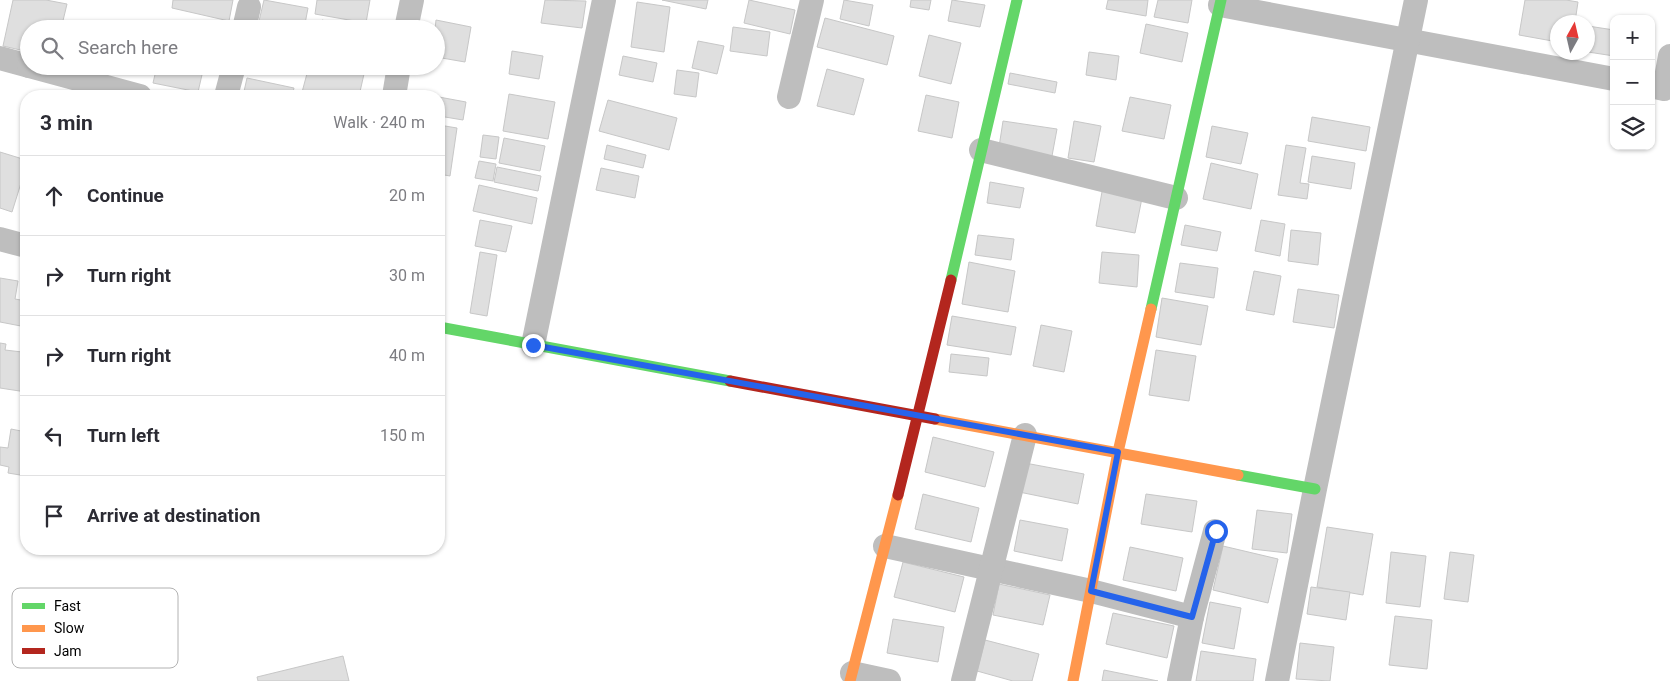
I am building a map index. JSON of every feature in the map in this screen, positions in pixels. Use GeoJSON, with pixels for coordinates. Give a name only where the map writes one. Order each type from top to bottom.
{"type":"FeatureCollection","features":[{"type":"Feature","properties":{"kind":"street"},"geometry":{"type":"LineString","coordinates":[[408,20],[412,0]]}},
{"type":"Feature","properties":{"kind":"street"},"geometry":{"type":"LineString","coordinates":[[533,345],[604,0]]}},
{"type":"Feature","properties":{"kind":"street"},"geometry":{"type":"LineString","coordinates":[[788,97],[812,0]]}},
{"type":"Feature","properties":{"kind":"street"},"geometry":{"type":"LineString","coordinates":[[890,681],[851,677],[919,416],[1016,0]]}},
{"type":"Feature","properties":{"kind":"street"},"geometry":{"type":"LineString","coordinates":[[1277,681],[1314,489],[1416,0]]}},
{"type":"Feature","properties":{"kind":"street"},"geometry":{"type":"LineString","coordinates":[[1073,681],[1118,452],[1220,3],[1610,78]]}},
{"type":"Feature","properties":{"kind":"street"},"geometry":{"type":"LineString","coordinates":[[1655,87],[1664,89],[1670,56]]}},
{"type":"Feature","properties":{"kind":"street"},"geometry":{"type":"LineString","coordinates":[[0,58],[20,64]]}},
{"type":"Feature","properties":{"kind":"street"},"geometry":{"type":"LineString","coordinates":[[62,75],[118,90]]}},
{"type":"Feature","properties":{"kind":"street"},"geometry":{"type":"LineString","coordinates":[[228,90],[232,75]]}},
{"type":"Feature","properties":{"kind":"street"},"geometry":{"type":"LineString","coordinates":[[395,90],[398,75]]}},
{"type":"Feature","properties":{"kind":"street"},"geometry":{"type":"LineString","coordinates":[[981,150],[1176,198]]}},
{"type":"Feature","properties":{"kind":"street"},"geometry":{"type":"LineString","coordinates":[[0,239],[20,244]]}},
{"type":"Feature","properties":{"kind":"street"},"geometry":{"type":"LineString","coordinates":[[445,327],[1314,489]]}},
{"type":"Feature","properties":{"kind":"street"},"geometry":{"type":"LineString","coordinates":[[963,681],[1025,435]]}},
{"type":"Feature","properties":{"kind":"street"},"geometry":{"type":"LineString","coordinates":[[1179,681],[1192,617],[1216,531]]}},
{"type":"Feature","properties":{"kind":"street"},"geometry":{"type":"LineString","coordinates":[[885,546],[1091,591],[1192,617]]}},
{"type":"Feature","properties":{"kind":"building"},"geometry":{"type":"Polygon","coordinates":[[[13,0],[46,0],[67,4],[63,20],[20,20],[20,50],[3,46],[13,0]]]}},
{"type":"Feature","properties":{"kind":"building"},"geometry":{"type":"Polygon","coordinates":[[[173,0],[233,0],[229,20],[172,8],[173,0]]]}},
{"type":"Feature","properties":{"kind":"building"},"geometry":{"type":"Polygon","coordinates":[[[264,0],[308,8],[306,20],[259,20],[264,0]]]}},
{"type":"Feature","properties":{"kind":"building"},"geometry":{"type":"Polygon","coordinates":[[[317,0],[370,0],[367,20],[349,20],[315,14],[317,0]]]}},
{"type":"Feature","properties":{"kind":"building"},"geometry":{"type":"Polygon","coordinates":[[[545,0],[586,1],[582,28],[541,23],[545,0]]]}},
{"type":"Feature","properties":{"kind":"building"},"geometry":{"type":"Polygon","coordinates":[[[662,0],[708,0],[706,9],[662,0]]]}},
{"type":"Feature","properties":{"kind":"building"},"geometry":{"type":"Polygon","coordinates":[[[749,0],[795,10],[790,34],[744,23],[749,0]]]}},
{"type":"Feature","properties":{"kind":"building"},"geometry":{"type":"Polygon","coordinates":[[[844,0],[873,5],[869,26],[840,19],[844,0]]]}},
{"type":"Feature","properties":{"kind":"building"},"geometry":{"type":"Polygon","coordinates":[[[911,0],[931,0],[929,10],[910,7],[911,0]]]}},
{"type":"Feature","properties":{"kind":"building"},"geometry":{"type":"Polygon","coordinates":[[[952,0],[985,5],[980,27],[948,21],[952,0]]]}},
{"type":"Feature","properties":{"kind":"building"},"geometry":{"type":"Polygon","coordinates":[[[1108,0],[1148,0],[1146,16],[1106,9],[1108,0]]]}},
{"type":"Feature","properties":{"kind":"building"},"geometry":{"type":"Polygon","coordinates":[[[1158,0],[1192,0],[1188,23],[1154,17],[1158,0]]]}},
{"type":"Feature","properties":{"kind":"building"},"geometry":{"type":"Polygon","coordinates":[[[1525,0],[1566,0],[1578,2],[1576,15],[1550,15],[1550,41],[1519,35],[1525,0]]]}},
{"type":"Feature","properties":{"kind":"building"},"geometry":{"type":"Polygon","coordinates":[[[637,2],[670,7],[664,52],[631,47],[637,2]]]}},
{"type":"Feature","properties":{"kind":"building"},"geometry":{"type":"Polygon","coordinates":[[[825,18],[894,36],[887,65],[817,47],[825,18]]]}},
{"type":"Feature","properties":{"kind":"building"},"geometry":{"type":"Polygon","coordinates":[[[445,22],[471,27],[465,62],[445,59],[445,22]]]}},
{"type":"Feature","properties":{"kind":"building"},"geometry":{"type":"Polygon","coordinates":[[[1146,24],[1188,33],[1182,62],[1140,53],[1146,24]]]}},
{"type":"Feature","properties":{"kind":"building"},"geometry":{"type":"Polygon","coordinates":[[[733,27],[770,32],[767,56],[730,51],[733,27]]]}},
{"type":"Feature","properties":{"kind":"building"},"geometry":{"type":"Polygon","coordinates":[[[1595,27],[1610,29],[1610,55],[1595,53],[1595,27]]]}},
{"type":"Feature","properties":{"kind":"building"},"geometry":{"type":"Polygon","coordinates":[[[929,35],[961,43],[951,84],[919,76],[929,35]]]}},
{"type":"Feature","properties":{"kind":"building"},"geometry":{"type":"Polygon","coordinates":[[[698,41],[724,46],[717,74],[692,68],[698,41]]]}},
{"type":"Feature","properties":{"kind":"building"},"geometry":{"type":"Polygon","coordinates":[[[512,51],[543,56],[539,79],[509,74],[512,51]]]}},
{"type":"Feature","properties":{"kind":"building"},"geometry":{"type":"Polygon","coordinates":[[[1089,52],[1119,56],[1116,80],[1086,75],[1089,52]]]}},
{"type":"Feature","properties":{"kind":"building"},"geometry":{"type":"Polygon","coordinates":[[[623,56],[657,63],[653,82],[619,75],[623,56]]]}},
{"type":"Feature","properties":{"kind":"building"},"geometry":{"type":"Polygon","coordinates":[[[827,69],[864,79],[854,115],[817,106],[827,69]]]}},
{"type":"Feature","properties":{"kind":"building"},"geometry":{"type":"Polygon","coordinates":[[[677,70],[699,73],[696,97],[674,94],[677,70]]]}},
{"type":"Feature","properties":{"kind":"building"},"geometry":{"type":"Polygon","coordinates":[[[1010,73],[1057,82],[1055,93],[1008,84],[1010,73]]]}},
{"type":"Feature","properties":{"kind":"building"},"geometry":{"type":"Polygon","coordinates":[[[155,75],[202,75],[198,90],[188,90],[153,83],[155,75]]]}},
{"type":"Feature","properties":{"kind":"building"},"geometry":{"type":"Polygon","coordinates":[[[307,75],[364,75],[360,90],[303,90],[307,75]]]}},
{"type":"Feature","properties":{"kind":"building"},"geometry":{"type":"Polygon","coordinates":[[[247,78],[294,88],[294,90],[244,90],[247,78]]]}},
{"type":"Feature","properties":{"kind":"building"},"geometry":{"type":"Polygon","coordinates":[[[509,94],[555,102],[548,139],[503,131],[509,94]]]}},
{"type":"Feature","properties":{"kind":"building"},"geometry":{"type":"Polygon","coordinates":[[[926,95],[959,102],[952,138],[918,131],[926,95]]]}},
{"type":"Feature","properties":{"kind":"building"},"geometry":{"type":"Polygon","coordinates":[[[1130,97],[1171,105],[1164,139],[1122,131],[1130,97]]]}},
{"type":"Feature","properties":{"kind":"building"},"geometry":{"type":"Polygon","coordinates":[[[445,98],[466,102],[463,120],[445,117],[445,98]]]}},
{"type":"Feature","properties":{"kind":"building"},"geometry":{"type":"Polygon","coordinates":[[[608,100],[677,118],[669,150],[599,131],[608,100]]]}},
{"type":"Feature","properties":{"kind":"building"},"geometry":{"type":"Polygon","coordinates":[[[1312,117],[1370,127],[1366,151],[1308,141],[1312,117]]]}},
{"type":"Feature","properties":{"kind":"building"},"geometry":{"type":"Polygon","coordinates":[[[1003,121],[1057,129],[1052,156],[999,147],[1003,121]]]}},
{"type":"Feature","properties":{"kind":"building"},"geometry":{"type":"Polygon","coordinates":[[[1074,121],[1101,126],[1094,162],[1068,158],[1074,121]]]}},
{"type":"Feature","properties":{"kind":"building"},"geometry":{"type":"Polygon","coordinates":[[[445,126],[457,128],[450,176],[445,175],[445,126]]]}},
{"type":"Feature","properties":{"kind":"building"},"geometry":{"type":"Polygon","coordinates":[[[1212,126],[1248,133],[1241,164],[1206,157],[1212,126]]]}},
{"type":"Feature","properties":{"kind":"building"},"geometry":{"type":"Polygon","coordinates":[[[483,135],[499,137],[496,159],[480,157],[483,135]]]}},
{"type":"Feature","properties":{"kind":"building"},"geometry":{"type":"Polygon","coordinates":[[[504,138],[545,146],[540,171],[499,163],[504,138]]]}},
{"type":"Feature","properties":{"kind":"building"},"geometry":{"type":"Polygon","coordinates":[[[607,145],[646,155],[643,168],[604,159],[607,145]]]}},
{"type":"Feature","properties":{"kind":"building"},"geometry":{"type":"Polygon","coordinates":[[[1286,145],[1306,148],[1300,183],[1309,184],[1307,199],[1278,195],[1286,145]]]}},
{"type":"Feature","properties":{"kind":"building"},"geometry":{"type":"Polygon","coordinates":[[[0,152],[20,158],[20,186],[12,212],[0,208],[0,152]]]}},
{"type":"Feature","properties":{"kind":"building"},"geometry":{"type":"Polygon","coordinates":[[[1312,156],[1355,163],[1351,189],[1308,182],[1312,156]]]}},
{"type":"Feature","properties":{"kind":"building"},"geometry":{"type":"Polygon","coordinates":[[[479,161],[496,164],[493,181],[475,178],[479,161]]]}},
{"type":"Feature","properties":{"kind":"building"},"geometry":{"type":"Polygon","coordinates":[[[1211,163],[1258,174],[1251,209],[1203,199],[1211,163]]]}},
{"type":"Feature","properties":{"kind":"building"},"geometry":{"type":"Polygon","coordinates":[[[497,167],[541,176],[538,191],[494,182],[497,167]]]}},
{"type":"Feature","properties":{"kind":"building"},"geometry":{"type":"Polygon","coordinates":[[[601,168],[639,176],[635,198],[596,190],[601,168]]]}},
{"type":"Feature","properties":{"kind":"building"},"geometry":{"type":"Polygon","coordinates":[[[990,182],[1024,188],[1020,208],[987,203],[990,182]]]}},
{"type":"Feature","properties":{"kind":"building"},"geometry":{"type":"Polygon","coordinates":[[[479,185],[537,198],[532,224],[473,211],[479,185]]]}},
{"type":"Feature","properties":{"kind":"building"},"geometry":{"type":"Polygon","coordinates":[[[1103,186],[1143,193],[1135,233],[1096,226],[1103,186]]]}},
{"type":"Feature","properties":{"kind":"building"},"geometry":{"type":"Polygon","coordinates":[[[480,220],[512,226],[506,252],[475,246],[480,220]]]}},
{"type":"Feature","properties":{"kind":"building"},"geometry":{"type":"Polygon","coordinates":[[[1261,220],[1285,224],[1280,256],[1255,251],[1261,220]]]}},
{"type":"Feature","properties":{"kind":"building"},"geometry":{"type":"Polygon","coordinates":[[[1185,225],[1221,232],[1217,251],[1181,245],[1185,225]]]}},
{"type":"Feature","properties":{"kind":"building"},"geometry":{"type":"Polygon","coordinates":[[[1291,230],[1321,233],[1318,265],[1288,261],[1291,230]]]}},
{"type":"Feature","properties":{"kind":"building"},"geometry":{"type":"Polygon","coordinates":[[[978,235],[1014,239],[1011,260],[975,255],[978,235]]]}},
{"type":"Feature","properties":{"kind":"building"},"geometry":{"type":"Polygon","coordinates":[[[480,252],[497,255],[487,316],[470,313],[480,252]]]}},
{"type":"Feature","properties":{"kind":"building"},"geometry":{"type":"Polygon","coordinates":[[[1102,252],[1139,255],[1137,287],[1099,283],[1102,252]]]}},
{"type":"Feature","properties":{"kind":"building"},"geometry":{"type":"Polygon","coordinates":[[[969,262],[1015,271],[1008,312],[962,304],[969,262]]]}},
{"type":"Feature","properties":{"kind":"building"},"geometry":{"type":"Polygon","coordinates":[[[1180,263],[1218,268],[1214,298],[1175,292],[1180,263]]]}},
{"type":"Feature","properties":{"kind":"building"},"geometry":{"type":"Polygon","coordinates":[[[1254,271],[1281,276],[1274,315],[1246,310],[1254,271]]]}},
{"type":"Feature","properties":{"kind":"building"},"geometry":{"type":"Polygon","coordinates":[[[0,278],[18,281],[15,299],[20,300],[20,326],[0,322],[0,278]]]}},
{"type":"Feature","properties":{"kind":"building"},"geometry":{"type":"Polygon","coordinates":[[[1298,289],[1339,295],[1334,328],[1293,322],[1298,289]]]}},
{"type":"Feature","properties":{"kind":"building"},"geometry":{"type":"Polygon","coordinates":[[[1162,298],[1208,306],[1201,345],[1156,337],[1162,298]]]}},
{"type":"Feature","properties":{"kind":"building"},"geometry":{"type":"Polygon","coordinates":[[[952,316],[1016,327],[1011,355],[947,345],[952,316]]]}},
{"type":"Feature","properties":{"kind":"building"},"geometry":{"type":"Polygon","coordinates":[[[1041,325],[1072,331],[1064,372],[1033,366],[1041,325]]]}},
{"type":"Feature","properties":{"kind":"building"},"geometry":{"type":"Polygon","coordinates":[[[0,343],[6,344],[5,350],[20,352],[20,391],[0,388],[0,343]]]}},
{"type":"Feature","properties":{"kind":"building"},"geometry":{"type":"Polygon","coordinates":[[[1156,350],[1196,356],[1189,401],[1149,395],[1156,350]]]}},
{"type":"Feature","properties":{"kind":"building"},"geometry":{"type":"Polygon","coordinates":[[[951,354],[989,358],[987,376],[949,372],[951,354]]]}},
{"type":"Feature","properties":{"kind":"building"},"geometry":{"type":"Polygon","coordinates":[[[11,429],[20,431],[20,475],[8,473],[9,467],[0,465],[0,447],[8,448],[11,429]]]}},
{"type":"Feature","properties":{"kind":"building"},"geometry":{"type":"Polygon","coordinates":[[[933,437],[994,452],[985,487],[925,472],[933,437]]]}},
{"type":"Feature","properties":{"kind":"building"},"geometry":{"type":"Polygon","coordinates":[[[1025,463],[1084,474],[1078,504],[1019,492],[1025,463]]]}},
{"type":"Feature","properties":{"kind":"building"},"geometry":{"type":"Polygon","coordinates":[[[923,494],[979,508],[971,542],[915,529],[923,494]]]}},
{"type":"Feature","properties":{"kind":"building"},"geometry":{"type":"Polygon","coordinates":[[[1146,494],[1197,501],[1192,532],[1141,524],[1146,494]]]}},
{"type":"Feature","properties":{"kind":"building"},"geometry":{"type":"Polygon","coordinates":[[[1257,510],[1292,514],[1287,553],[1252,549],[1257,510]]]}},
{"type":"Feature","properties":{"kind":"building"},"geometry":{"type":"Polygon","coordinates":[[[1020,520],[1068,529],[1062,561],[1014,551],[1020,520]]]}},
{"type":"Feature","properties":{"kind":"building"},"geometry":{"type":"Polygon","coordinates":[[[1327,527],[1373,534],[1363,595],[1317,587],[1327,527]]]}},
{"type":"Feature","properties":{"kind":"building"},"geometry":{"type":"Polygon","coordinates":[[[1223,546],[1278,559],[1268,603],[1213,590],[1223,546]]]}},
{"type":"Feature","properties":{"kind":"building"},"geometry":{"type":"Polygon","coordinates":[[[1130,547],[1183,558],[1176,591],[1123,580],[1130,547]]]}},
{"type":"Feature","properties":{"kind":"building"},"geometry":{"type":"Polygon","coordinates":[[[1391,552],[1426,556],[1420,607],[1386,603],[1391,552]]]}},
{"type":"Feature","properties":{"kind":"building"},"geometry":{"type":"Polygon","coordinates":[[[1450,552],[1474,555],[1468,602],[1444,599],[1450,552]]]}},
{"type":"Feature","properties":{"kind":"building"},"geometry":{"type":"Polygon","coordinates":[[[903,562],[964,577],[955,612],[894,597],[903,562]]]}},
{"type":"Feature","properties":{"kind":"building"},"geometry":{"type":"Polygon","coordinates":[[[999,584],[1050,595],[1043,625],[993,615],[999,584]]]}},
{"type":"Feature","properties":{"kind":"building"},"geometry":{"type":"Polygon","coordinates":[[[1311,587],[1350,592],[1346,620],[1307,614],[1311,587]]]}},
{"type":"Feature","properties":{"kind":"building"},"geometry":{"type":"Polygon","coordinates":[[[1210,602],[1241,608],[1234,649],[1202,643],[1210,602]]]}},
{"type":"Feature","properties":{"kind":"building"},"geometry":{"type":"Polygon","coordinates":[[[1113,613],[1174,626],[1167,658],[1106,644],[1113,613]]]}},
{"type":"Feature","properties":{"kind":"building"},"geometry":{"type":"Polygon","coordinates":[[[1395,616],[1432,620],[1427,669],[1389,665],[1395,616]]]}},
{"type":"Feature","properties":{"kind":"building"},"geometry":{"type":"Polygon","coordinates":[[[893,619],[944,627],[938,662],[887,653],[893,619]]]}},
{"type":"Feature","properties":{"kind":"building"},"geometry":{"type":"Polygon","coordinates":[[[985,640],[1039,654],[1032,681],[1013,681],[977,671],[985,640]]]}},
{"type":"Feature","properties":{"kind":"building"},"geometry":{"type":"Polygon","coordinates":[[[1300,643],[1334,647],[1330,681],[1296,679],[1300,643]]]}},
{"type":"Feature","properties":{"kind":"building"},"geometry":{"type":"Polygon","coordinates":[[[1201,651],[1256,659],[1253,681],[1196,681],[1201,651]]]}},
{"type":"Feature","properties":{"kind":"building"},"geometry":{"type":"Polygon","coordinates":[[[343,656],[349,681],[258,681],[257,677],[343,656]]]}},
{"type":"Feature","properties":{"kind":"building"},"geometry":{"type":"Polygon","coordinates":[[[1104,670],[1158,681],[1102,681],[1104,670]]]}},
{"type":"Feature","properties":{"kind":"traffic: fast"},"geometry":{"type":"LineString","coordinates":[[951,280],[1017,0]]}},
{"type":"Feature","properties":{"kind":"traffic: fast"},"geometry":{"type":"LineString","coordinates":[[1151,309],[1221,0]]}},
{"type":"Feature","properties":{"kind":"traffic: fast"},"geometry":{"type":"LineString","coordinates":[[445,328],[730,381]]}},
{"type":"Feature","properties":{"kind":"traffic: fast"},"geometry":{"type":"LineString","coordinates":[[1238,475],[1315,489]]}},
{"type":"Feature","properties":{"kind":"traffic: slow"},"geometry":{"type":"LineString","coordinates":[[1073,681],[1118,452],[1151,309]]}},
{"type":"Feature","properties":{"kind":"traffic: slow"},"geometry":{"type":"LineString","coordinates":[[935,419],[1238,475]]}},
{"type":"Feature","properties":{"kind":"traffic: slow"},"geometry":{"type":"LineString","coordinates":[[850,681],[898,495]]}},
{"type":"Feature","properties":{"kind":"traffic: jam"},"geometry":{"type":"LineString","coordinates":[[898,495],[951,280]]}},
{"type":"Feature","properties":{"kind":"traffic: jam"},"geometry":{"type":"LineString","coordinates":[[730,381],[935,419]]}},
{"type":"Feature","properties":{"kind":"route"},"geometry":{"type":"LineString","coordinates":[[533,345],[1118,452],[1091,591],[1192,617],[1216,531]]}}]}
